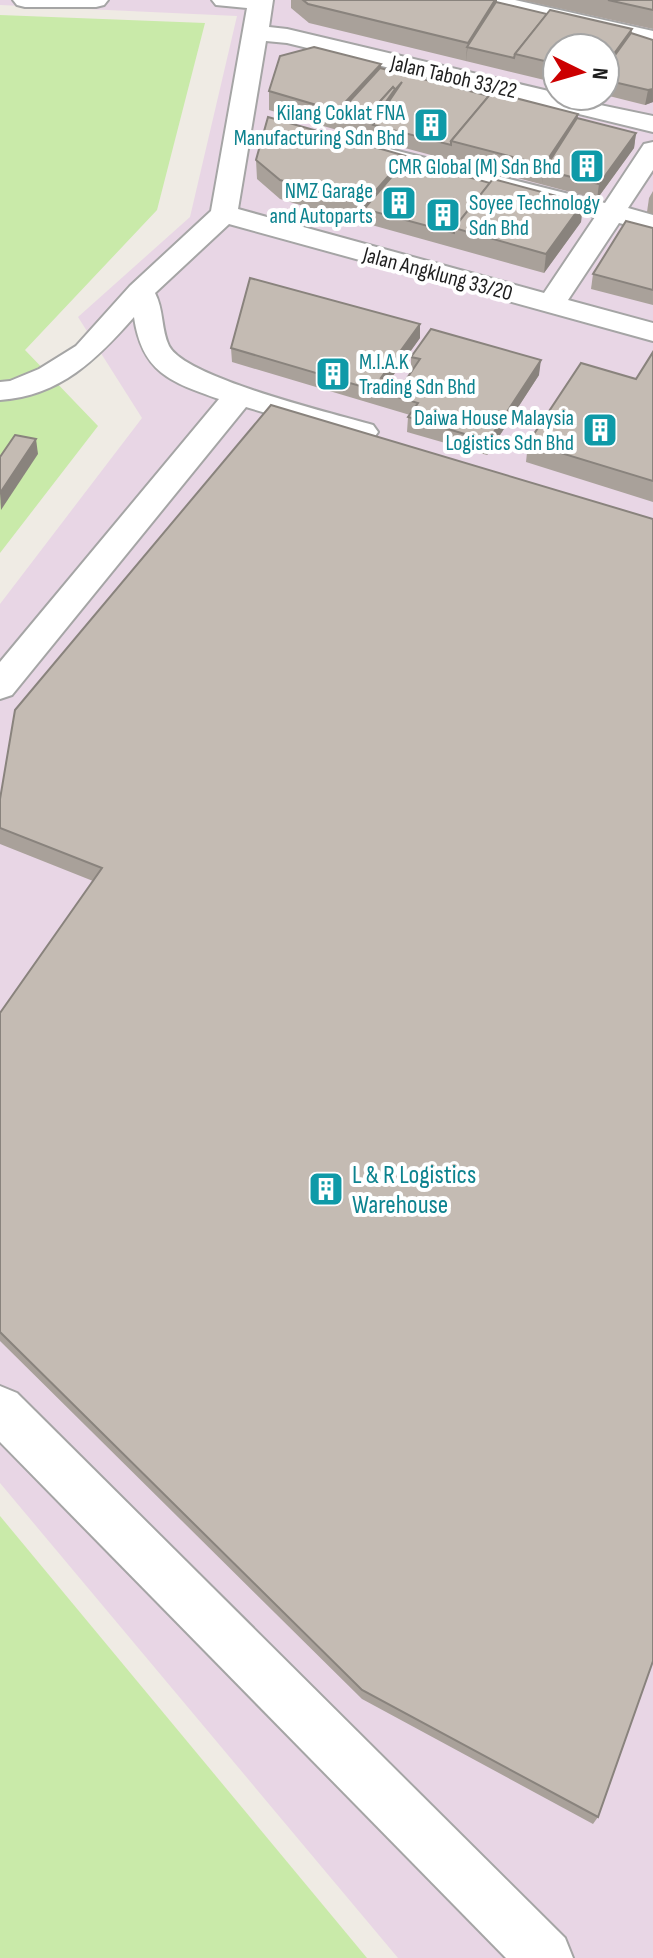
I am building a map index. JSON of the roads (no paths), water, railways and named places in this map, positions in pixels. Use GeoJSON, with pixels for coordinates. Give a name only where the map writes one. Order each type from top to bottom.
{"type":"FeatureCollection","features":[{"type":"Feature","properties":{"kind":"street"},"geometry":{"type":"LineString","coordinates":[[25,0],[104,0]]}},
{"type":"Feature","properties":{"kind":"street"},"geometry":{"type":"LineString","coordinates":[[5,399],[50,376],[87,352],[140,292],[224,214],[261,1],[224,0]]}},
{"type":"Feature","properties":{"kind":"street"},"geometry":{"type":"LineString","coordinates":[[482,0],[653,38]]}},
{"type":"Feature","properties":{"kind":"street","name":"Jalan Taboh 33/22"},"geometry":{"type":"LineString","coordinates":[[255,33],[287,36],[653,124]]}},
{"type":"Feature","properties":{"kind":"street"},"geometry":{"type":"LineString","coordinates":[[330,141],[653,223]]}},
{"type":"Feature","properties":{"kind":"street"},"geometry":{"type":"LineString","coordinates":[[551,304],[653,150]]}},
{"type":"Feature","properties":{"kind":"street","name":"Jalan Angklung 33/20"},"geometry":{"type":"LineString","coordinates":[[224,214],[653,332]]}},
{"type":"Feature","properties":{"kind":"street"},"geometry":{"type":"LineString","coordinates":[[140,292],[147,303],[154,346],[167,365],[239,395],[393,441]]}},
{"type":"Feature","properties":{"kind":"street"},"geometry":{"type":"LineString","coordinates":[[0,686],[239,395]]}},
{"type":"Feature","properties":{"kind":"street"},"geometry":{"type":"LineString","coordinates":[[0,1409],[545,1958]]}},
{"type":"Feature","properties":{"kind":"place","name":"Kilang Coklat FNA Manufacturing Sdn Bhd"},"geometry":{"type":"Point","coordinates":[431,125]}},
{"type":"Feature","properties":{"kind":"place","name":"CMR Global (M) Sdn Bhd"},"geometry":{"type":"Point","coordinates":[587,166]}},
{"type":"Feature","properties":{"kind":"place","name":"NMZ Garage and Autoparts"},"geometry":{"type":"Point","coordinates":[399,203]}},
{"type":"Feature","properties":{"kind":"place","name":"Soyee Technology Sdn Bhd"},"geometry":{"type":"Point","coordinates":[443,215]}},
{"type":"Feature","properties":{"kind":"place","name":"M.I.A.K Trading Sdn Bhd"},"geometry":{"type":"Point","coordinates":[333,374]}},
{"type":"Feature","properties":{"kind":"place","name":"Daiwa House Malaysia Logistics Sdn Bhd"},"geometry":{"type":"Point","coordinates":[600,430]}},
{"type":"Feature","properties":{"kind":"place","name":"L & R Logistics Warehouse"},"geometry":{"type":"Point","coordinates":[326,1189]}}]}
